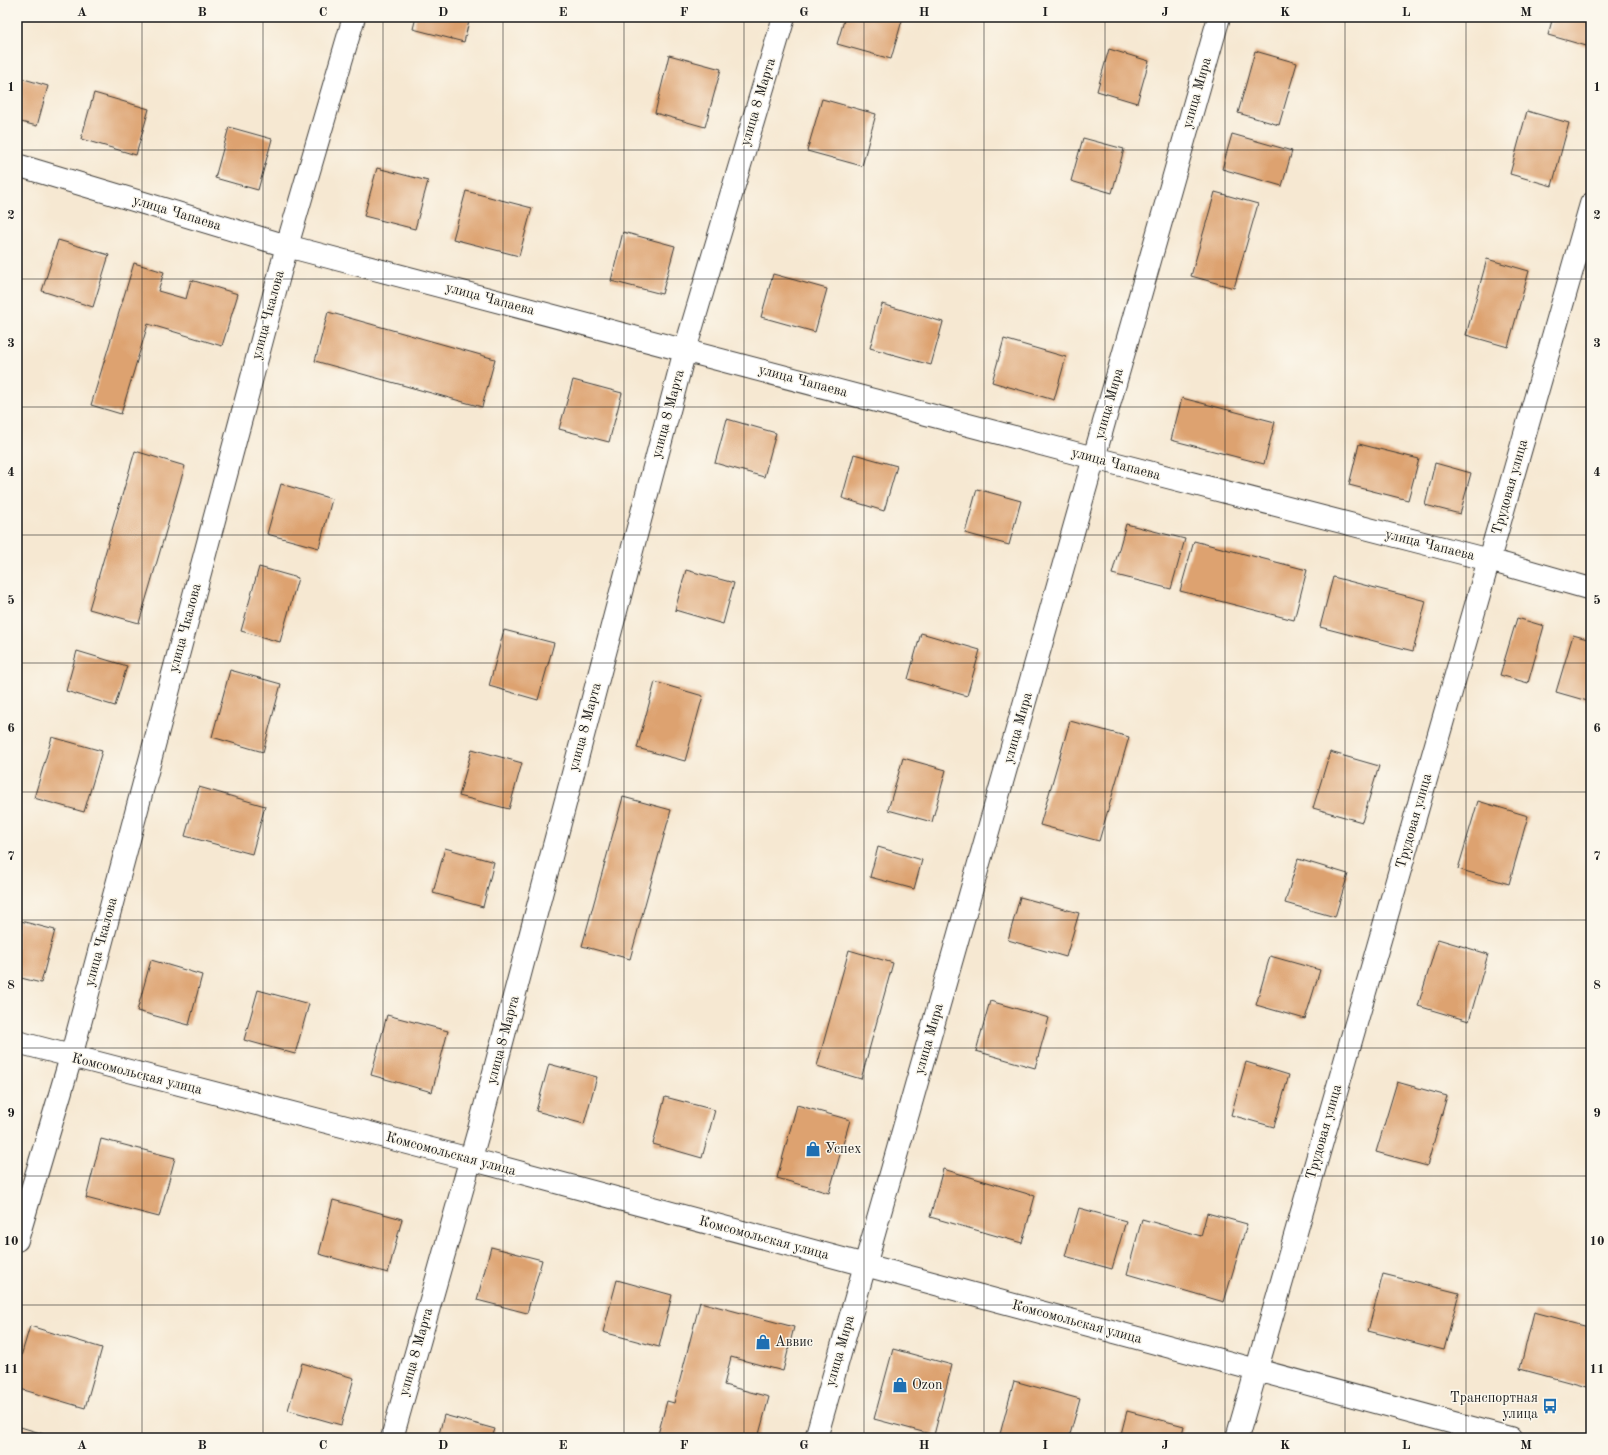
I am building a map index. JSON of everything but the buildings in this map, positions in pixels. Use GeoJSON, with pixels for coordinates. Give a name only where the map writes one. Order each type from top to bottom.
{"type":"FeatureCollection","features":[{"type":"Feature","properties":{"kind":"street","name":"улица Чкалова"},"geometry":{"type":"LineString","coordinates":[[17,1240],[71,1057],[287,246],[354,17]]}},
{"type":"Feature","properties":{"kind":"street","name":"улица 8 Марта"},"geometry":{"type":"LineString","coordinates":[[392,1438],[470,1159],[685,350],[784,17]]}},
{"type":"Feature","properties":{"kind":"street","name":"улица Мира"},"geometry":{"type":"LineString","coordinates":[[816,1438],[1219,17]]}},
{"type":"Feature","properties":{"kind":"street","name":"улица Чапаева"},"geometry":{"type":"LineString","coordinates":[[17,165],[287,246],[1489,560],[1591,589]]}},
{"type":"Feature","properties":{"kind":"street","name":"Трудовая улица"},"geometry":{"type":"LineString","coordinates":[[1236,1438],[1591,204]]}},
{"type":"Feature","properties":{"kind":"street","name":"Комсомольская улица"},"geometry":{"type":"LineString","coordinates":[[17,1042],[470,1159],[1510,1438]]}},
{"type":"Feature","properties":{"kind":"place","name":"Успех"},"geometry":{"type":"Point","coordinates":[813,1149]}},
{"type":"Feature","properties":{"kind":"place","name":"Аввис"},"geometry":{"type":"Point","coordinates":[763,1342]}},
{"type":"Feature","properties":{"kind":"place","name":"Ozon"},"geometry":{"type":"Point","coordinates":[900,1385]}},
{"type":"Feature","properties":{"kind":"place","name":"Транспортная улица"},"geometry":{"type":"Point","coordinates":[1550,1406]}}]}
